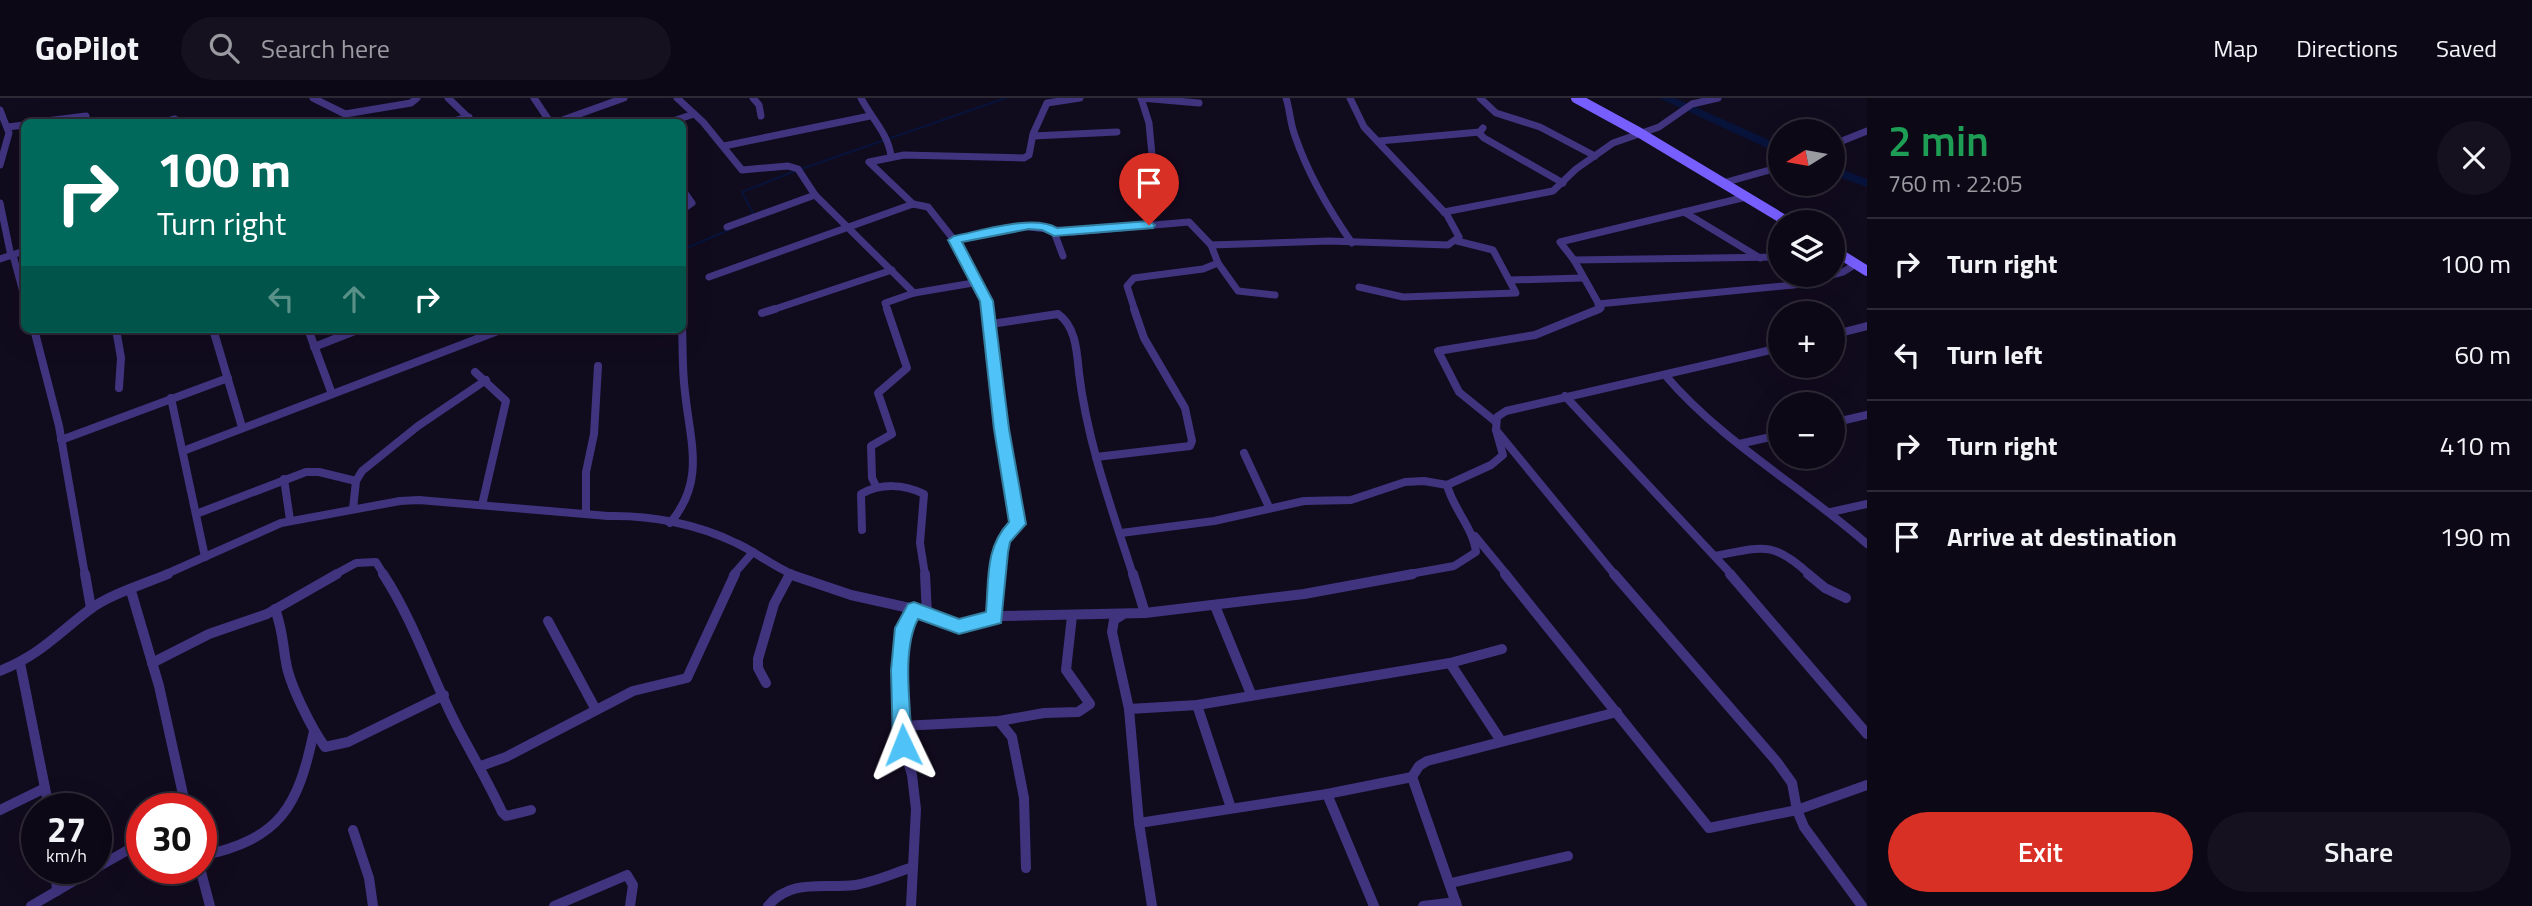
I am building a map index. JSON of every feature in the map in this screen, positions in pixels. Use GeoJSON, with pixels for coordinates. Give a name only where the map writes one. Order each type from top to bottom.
{"type":"FeatureCollection","features":[{"type":"Feature","properties":{"kind":"street"},"geometry":{"type":"LineString","coordinates":[[313,98],[345,114],[411,103],[418,98]]}},
{"type":"Feature","properties":{"kind":"street"},"geometry":{"type":"LineString","coordinates":[[448,98],[470,119]]}},
{"type":"Feature","properties":{"kind":"street"},"geometry":{"type":"LineString","coordinates":[[534,98],[548,119]]}},
{"type":"Feature","properties":{"kind":"street"},"geometry":{"type":"LineString","coordinates":[[565,119],[624,98]]}},
{"type":"Feature","properties":{"kind":"street"},"geometry":{"type":"LineString","coordinates":[[677,98],[742,170],[794,167],[801,172],[815,195],[852,228],[914,293]]}},
{"type":"Feature","properties":{"kind":"street"},"geometry":{"type":"LineString","coordinates":[[753,98],[759,105],[761,116]]}},
{"type":"Feature","properties":{"kind":"street"},"geometry":{"type":"LineString","coordinates":[[861,98],[870,116],[889,140],[891,156]]}},
{"type":"Feature","properties":{"kind":"street"},"geometry":{"type":"LineString","coordinates":[[995,618],[999,552],[1003,539],[1018,524],[1018,517],[1002,429],[991,324],[985,296],[954,240],[928,207],[913,204],[868,163],[891,156],[1024,158],[1029,155],[1033,136],[1046,103],[1080,98]]}},
{"type":"Feature","properties":{"kind":"street"},"geometry":{"type":"LineString","coordinates":[[1152,155],[1149,123],[1141,98],[1199,103]]}},
{"type":"Feature","properties":{"kind":"street"},"geometry":{"type":"LineString","coordinates":[[1286,98],[1290,108],[1290,122],[1311,174],[1352,243]]}},
{"type":"Feature","properties":{"kind":"street"},"geometry":{"type":"LineString","coordinates":[[1350,98],[1361,123],[1444,212],[1457,231],[1458,241]]}},
{"type":"Feature","properties":{"kind":"street"},"geometry":{"type":"LineString","coordinates":[[1480,98],[1483,104],[1502,117],[1531,122],[1595,156]]}},
{"type":"Feature","properties":{"kind":"street"},"geometry":{"type":"LineString","coordinates":[[1576,98],[1768,210]]}},
{"type":"Feature","properties":{"kind":"street"},"geometry":{"type":"LineString","coordinates":[[1444,212],[1546,193],[1563,183],[1576,169],[1613,143],[1668,122],[1692,104],[1718,98]]}},
{"type":"Feature","properties":{"kind":"street"},"geometry":{"type":"LineString","coordinates":[[0,110],[8,127],[9,138],[0,166]]}},
{"type":"Feature","properties":{"kind":"street"},"geometry":{"type":"LineString","coordinates":[[679,119],[694,114]]}},
{"type":"Feature","properties":{"kind":"street"},"geometry":{"type":"LineString","coordinates":[[723,146],[870,116]]}},
{"type":"Feature","properties":{"kind":"street"},"geometry":{"type":"LineString","coordinates":[[67,119],[86,119]]}},
{"type":"Feature","properties":{"kind":"street"},"geometry":{"type":"LineString","coordinates":[[8,127],[21,125]]}},
{"type":"Feature","properties":{"kind":"street"},"geometry":{"type":"LineString","coordinates":[[1378,141],[1481,130],[1483,138],[1563,183]]}},
{"type":"Feature","properties":{"kind":"street"},"geometry":{"type":"LineString","coordinates":[[1845,140],[1867,131]]}},
{"type":"Feature","properties":{"kind":"street"},"geometry":{"type":"LineString","coordinates":[[1033,136],[1117,132]]}},
{"type":"Feature","properties":{"kind":"street"},"geometry":{"type":"LineString","coordinates":[[1723,183],[1768,170]]}},
{"type":"Feature","properties":{"kind":"street"},"geometry":{"type":"LineString","coordinates":[[686,195],[692,203],[686,207]]}},
{"type":"Feature","properties":{"kind":"street"},"geometry":{"type":"LineString","coordinates":[[727,227],[815,195]]}},
{"type":"Feature","properties":{"kind":"street"},"geometry":{"type":"LineString","coordinates":[[1746,197],[1560,242],[1574,260],[1601,308],[1535,335],[1438,351],[1459,392],[1496,426],[1609,568],[1777,762],[1791,783],[1797,810],[1816,847],[1861,906]]}},
{"type":"Feature","properties":{"kind":"street"},"geometry":{"type":"LineString","coordinates":[[0,202],[21,286]]}},
{"type":"Feature","properties":{"kind":"street"},"geometry":{"type":"LineString","coordinates":[[709,277],[913,204]]}},
{"type":"Feature","properties":{"kind":"street"},"geometry":{"type":"LineString","coordinates":[[1684,212],[1762,258]]}},
{"type":"Feature","properties":{"kind":"street"},"geometry":{"type":"LineString","coordinates":[[1054,232],[1185,221],[1195,226],[1212,245],[1218,263],[1240,293],[1275,295]]}},
{"type":"Feature","properties":{"kind":"street"},"geometry":{"type":"LineString","coordinates":[[954,240],[1029,226],[1045,226],[1054,232],[1063,256]]}},
{"type":"Feature","properties":{"kind":"street"},"geometry":{"type":"LineString","coordinates":[[1212,245],[1276,241],[1448,245],[1458,241],[1468,246],[1489,247],[1511,280],[1516,293],[1439,298],[1403,297],[1359,287]]}},
{"type":"Feature","properties":{"kind":"street"},"geometry":{"type":"LineString","coordinates":[[0,259],[21,252]]}},
{"type":"Feature","properties":{"kind":"street"},"geometry":{"type":"LineString","coordinates":[[1845,257],[1867,271]]}},
{"type":"Feature","properties":{"kind":"street"},"geometry":{"type":"LineString","coordinates":[[1574,260],[1768,258]]}},
{"type":"Feature","properties":{"kind":"street"},"geometry":{"type":"LineString","coordinates":[[1096,457],[1190,446],[1192,441],[1185,408],[1144,338],[1127,286],[1134,278],[1203,269],[1218,263]]}},
{"type":"Feature","properties":{"kind":"street"},"geometry":{"type":"LineString","coordinates":[[1598,304],[1794,285],[1843,272],[1856,264]]}},
{"type":"Feature","properties":{"kind":"street"},"geometry":{"type":"LineString","coordinates":[[762,313],[892,270]]}},
{"type":"Feature","properties":{"kind":"street"},"geometry":{"type":"LineString","coordinates":[[1511,280],[1582,278]]}},
{"type":"Feature","properties":{"kind":"street"},"geometry":{"type":"LineString","coordinates":[[876,486],[872,478],[870,449],[873,443],[892,434],[878,393],[907,368],[885,303],[887,300],[914,293],[979,282]]}},
{"type":"Feature","properties":{"kind":"street"},"geometry":{"type":"LineString","coordinates":[[991,324],[1053,315],[1066,318],[1073,340],[1082,398],[1096,457],[1145,614]]}},
{"type":"Feature","properties":{"kind":"street"},"geometry":{"type":"LineString","coordinates":[[1845,332],[1867,326]]}},
{"type":"Feature","properties":{"kind":"street"},"geometry":{"type":"LineString","coordinates":[[1858,329],[1867,335]]}},
{"type":"Feature","properties":{"kind":"street"},"geometry":{"type":"LineString","coordinates":[[35,333],[61,440],[91,608]]}},
{"type":"Feature","properties":{"kind":"street"},"geometry":{"type":"LineString","coordinates":[[117,333],[121,358],[119,388]]}},
{"type":"Feature","properties":{"kind":"street"},"geometry":{"type":"LineString","coordinates":[[214,333],[242,427]]}},
{"type":"Feature","properties":{"kind":"street"},"geometry":{"type":"LineString","coordinates":[[309,333],[332,394]]}},
{"type":"Feature","properties":{"kind":"street"},"geometry":{"type":"LineString","coordinates":[[314,347],[350,333]]}},
{"type":"Feature","properties":{"kind":"street"},"geometry":{"type":"LineString","coordinates":[[183,451],[492,333]]}},
{"type":"Feature","properties":{"kind":"street"},"geometry":{"type":"LineString","coordinates":[[670,523],[687,504],[693,484],[693,437],[685,397],[682,333]]}},
{"type":"Feature","properties":{"kind":"street"},"geometry":{"type":"LineString","coordinates":[[1503,455],[1496,426],[1497,417],[1506,411],[1614,384],[1768,351]]}},
{"type":"Feature","properties":{"kind":"street"},"geometry":{"type":"LineString","coordinates":[[586,513],[586,472],[594,434],[598,366]]}},
{"type":"Feature","properties":{"kind":"street"},"geometry":{"type":"LineString","coordinates":[[475,372],[505,397],[506,407],[482,505]]}},
{"type":"Feature","properties":{"kind":"street"},"geometry":{"type":"LineString","coordinates":[[1665,375],[1691,405],[1831,512],[1867,544]]}},
{"type":"Feature","properties":{"kind":"street"},"geometry":{"type":"LineString","coordinates":[[61,440],[228,378]]}},
{"type":"Feature","properties":{"kind":"street"},"geometry":{"type":"LineString","coordinates":[[353,509],[356,481],[364,470],[418,426],[486,380]]}},
{"type":"Feature","properties":{"kind":"street"},"geometry":{"type":"LineString","coordinates":[[1565,396],[1715,556],[1867,734]]}},
{"type":"Feature","properties":{"kind":"street"},"geometry":{"type":"LineString","coordinates":[[171,398],[205,557]]}},
{"type":"Feature","properties":{"kind":"street"},"geometry":{"type":"LineString","coordinates":[[1845,420],[1867,415]]}},
{"type":"Feature","properties":{"kind":"street"},"geometry":{"type":"LineString","coordinates":[[1739,444],[1768,438]]}},
{"type":"Feature","properties":{"kind":"street"},"geometry":{"type":"LineString","coordinates":[[1244,453],[1269,507]]}},
{"type":"Feature","properties":{"kind":"street"},"geometry":{"type":"LineString","coordinates":[[1503,455],[1518,457]]}},
{"type":"Feature","properties":{"kind":"street"},"geometry":{"type":"LineString","coordinates":[[1447,485],[1456,477],[1495,464],[1503,455]]}},
{"type":"Feature","properties":{"kind":"street"},"geometry":{"type":"LineString","coordinates":[[196,514],[284,479],[313,471],[356,481]]}},
{"type":"Feature","properties":{"kind":"street"},"geometry":{"type":"LineString","coordinates":[[284,479],[290,520]]}},
{"type":"Feature","properties":{"kind":"street"},"geometry":{"type":"LineString","coordinates":[[1121,534],[1214,521],[1315,499],[1351,500],[1405,482],[1424,481],[1447,485]]}},
{"type":"Feature","properties":{"kind":"street"},"geometry":{"type":"LineString","coordinates":[[1447,485],[1452,500],[1474,535],[1709,828],[1797,810],[1867,785]]}},
{"type":"Feature","properties":{"kind":"street"},"geometry":{"type":"LineString","coordinates":[[862,530],[861,494],[876,486],[901,487],[924,494],[920,542],[927,615]]}},
{"type":"Feature","properties":{"kind":"street"},"geometry":{"type":"LineString","coordinates":[[0,671],[20,663],[48,646],[91,608],[290,520],[419,500],[555,513],[639,515],[701,528],[737,542],[790,574],[851,595],[914,609],[959,626],[995,618],[1038,614],[1145,614],[1304,594],[1454,566],[1470,559],[1476,552],[1474,535]]}},
{"type":"Feature","properties":{"kind":"street"},"geometry":{"type":"LineString","coordinates":[[1831,512],[1867,504]]}},
{"type":"Feature","properties":{"kind":"street"},"geometry":{"type":"LineString","coordinates":[[1715,556],[1765,548],[1779,551],[1820,586],[1846,598]]}},
{"type":"Feature","properties":{"kind":"street"},"geometry":{"type":"LineString","coordinates":[[481,766],[506,757],[641,689],[687,678],[730,579],[753,552]]}},
{"type":"Feature","properties":{"kind":"street"},"geometry":{"type":"LineString","coordinates":[[152,663],[209,634],[275,609],[356,564],[363,561],[376,562],[395,592],[459,730],[506,816],[531,810]]}},
{"type":"Feature","properties":{"kind":"street"},"geometry":{"type":"LineString","coordinates":[[766,683],[758,668],[758,659],[774,604],[790,574]]}},
{"type":"Feature","properties":{"kind":"street"},"geometry":{"type":"LineString","coordinates":[[131,590],[152,663],[182,793]]}},
{"type":"Feature","properties":{"kind":"street"},"geometry":{"type":"LineString","coordinates":[[1215,606],[1251,694]]}},
{"type":"Feature","properties":{"kind":"street"},"geometry":{"type":"LineString","coordinates":[[275,609],[284,634],[286,665],[314,731],[325,747],[339,746],[444,695]]}},
{"type":"Feature","properties":{"kind":"street"},"geometry":{"type":"LineString","coordinates":[[911,906],[915,793],[903,745],[901,648],[904,628],[914,609]]}},
{"type":"Feature","properties":{"kind":"street"},"geometry":{"type":"LineString","coordinates":[[1125,613],[1114,620],[1112,632],[1129,709],[1139,823],[1152,906]]}},
{"type":"Feature","properties":{"kind":"street"},"geometry":{"type":"LineString","coordinates":[[902,726],[999,721],[1044,713],[1078,712],[1090,704],[1066,670],[1072,616]]}},
{"type":"Feature","properties":{"kind":"street"},"geometry":{"type":"LineString","coordinates":[[548,621],[596,710]]}},
{"type":"Feature","properties":{"kind":"street"},"geometry":{"type":"LineString","coordinates":[[1129,709],[1198,705],[1251,694],[1450,663],[1502,649]]}},
{"type":"Feature","properties":{"kind":"street"},"geometry":{"type":"LineString","coordinates":[[20,663],[46,793]]}},
{"type":"Feature","properties":{"kind":"street"},"geometry":{"type":"LineString","coordinates":[[1450,663],[1501,741]]}},
{"type":"Feature","properties":{"kind":"street"},"geometry":{"type":"LineString","coordinates":[[1198,705],[1231,808]]}},
{"type":"Feature","properties":{"kind":"street"},"geometry":{"type":"LineString","coordinates":[[1139,823],[1326,794],[1412,777],[1419,765],[1427,761],[1616,712]]}},
{"type":"Feature","properties":{"kind":"street"},"geometry":{"type":"LineString","coordinates":[[999,721],[1012,737],[1024,798],[1026,868]]}},
{"type":"Feature","properties":{"kind":"street"},"geometry":{"type":"LineString","coordinates":[[217,856],[271,828],[281,820],[308,761],[314,731]]}},
{"type":"Feature","properties":{"kind":"street"},"geometry":{"type":"LineString","coordinates":[[1412,777],[1457,904],[1423,906]]}},
{"type":"Feature","properties":{"kind":"street"},"geometry":{"type":"LineString","coordinates":[[0,810],[45,788]]}},
{"type":"Feature","properties":{"kind":"street"},"geometry":{"type":"LineString","coordinates":[[1326,794],[1374,906]]}},
{"type":"Feature","properties":{"kind":"street"},"geometry":{"type":"LineString","coordinates":[[353,830],[369,878],[373,906]]}},
{"type":"Feature","properties":{"kind":"street"},"geometry":{"type":"LineString","coordinates":[[1451,883],[1568,856]]}},
{"type":"Feature","properties":{"kind":"street"},"geometry":{"type":"LineString","coordinates":[[768,906],[782,891],[792,888],[854,885],[913,867]]}},
{"type":"Feature","properties":{"kind":"street"},"geometry":{"type":"LineString","coordinates":[[554,906],[627,876],[633,885],[630,906]]}},
{"type":"Feature","properties":{"kind":"street"},"geometry":{"type":"LineString","coordinates":[[56,884],[57,891]]}},
{"type":"Feature","properties":{"kind":"street"},"geometry":{"type":"LineString","coordinates":[[31,906],[69,884]]}},
{"type":"Feature","properties":{"kind":"street"},"geometry":{"type":"LineString","coordinates":[[204,884],[210,906]]}},
{"type":"Feature","properties":{"kind":"waterway"},"geometry":{"type":"LineString","coordinates":[[801,169],[1006,98]]}},
{"type":"Feature","properties":{"kind":"waterway"},"geometry":{"type":"LineString","coordinates":[[1665,98],[1768,145]]}},
{"type":"Feature","properties":{"kind":"waterway"},"geometry":{"type":"LineString","coordinates":[[751,217],[753,213],[742,192],[795,171]]}},
{"type":"Feature","properties":{"kind":"waterway"},"geometry":{"type":"LineString","coordinates":[[1845,175],[1867,183]]}},
{"type":"Feature","properties":{"kind":"waterway"},"geometry":{"type":"LineString","coordinates":[[686,248],[731,229]]}},
{"type":"Feature","properties":{"kind":"route"},"geometry":{"type":"LineString","coordinates":[[903,745],[900,670],[904,628],[914,609],[949,625],[959,626],[995,618],[999,552],[1003,539],[1018,524],[1002,429],[987,301],[954,240],[1029,226],[1045,226],[1054,232],[1073,232],[1149,225]]}}]}
